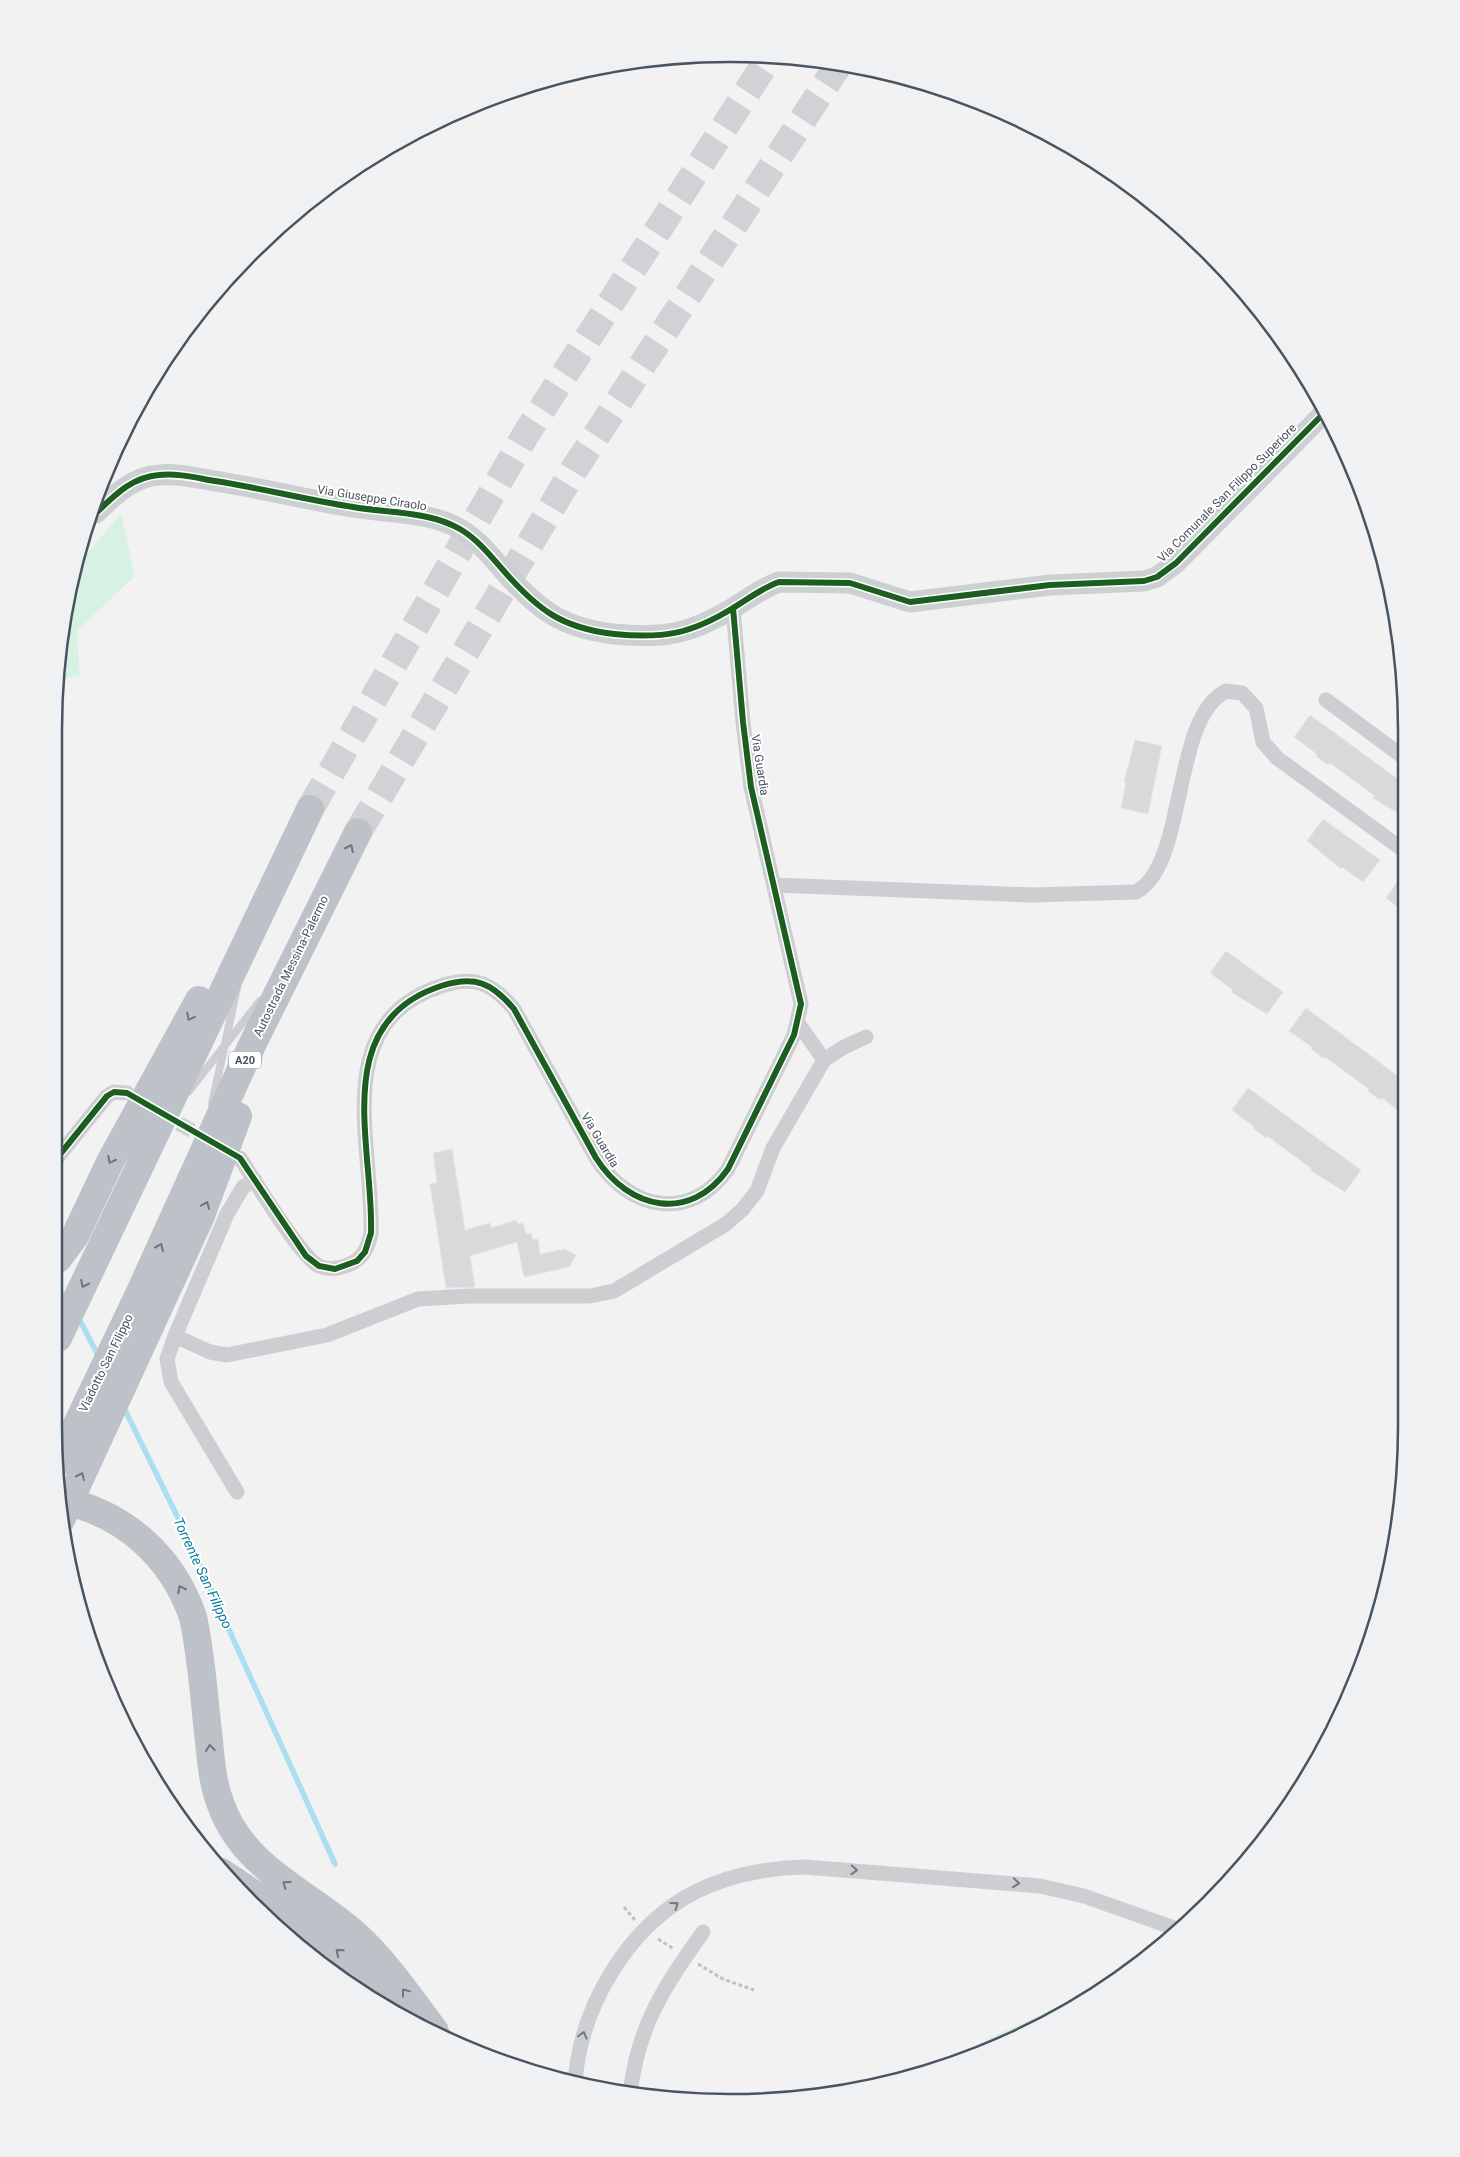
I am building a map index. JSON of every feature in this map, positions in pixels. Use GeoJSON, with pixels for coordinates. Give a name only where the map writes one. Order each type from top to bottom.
{"type":"FeatureCollection","features":[{"type":"Feature","properties":{"kind":"highway"},"geometry":{"type":"LineString","coordinates":[[62,1254],[76,1236],[110,1162],[189,1018],[258,884],[310,809],[62,1329]]}},
{"type":"Feature","properties":{"kind":"highway","name":"Autostrada Messina-Palermo"},"geometry":{"type":"LineString","coordinates":[[148,1302],[201,1159],[294,958],[358,832]]}},
{"type":"Feature","properties":{"kind":"highway"},"geometry":{"type":"LineString","coordinates":[[67,1505],[148,1302],[200,1218],[236,1120],[305,972],[333,881]]}},
{"type":"Feature","properties":{"kind":"highway","name":"Viadotto San Filippo"},"geometry":{"type":"LineString","coordinates":[[63,1454],[148,1302]]}},
{"type":"Feature","properties":{"kind":"highway"},"geometry":{"type":"LineString","coordinates":[[67,1502],[96,1511],[125,1526],[149,1545],[171,1571],[187,1600],[193,1617],[212,1768],[220,1804],[228,1822],[251,1854],[266,1869],[338,1921],[370,1948],[428,2022]]}},
{"type":"Feature","properties":{"kind":"highway"},"geometry":{"type":"LineString","coordinates":[[252,1893],[325,1941],[356,1968],[376,1993]]}},
{"type":"Feature","properties":{"kind":"street","name":"Via Comunale San Filippo Superiore"},"geometry":{"type":"LineString","coordinates":[[733,608],[768,586],[788,581],[850,583],[910,602],[1050,585],[1144,581],[1156,577],[1176,563],[1320,418]]}},
{"type":"Feature","properties":{"kind":"street","name":"Via Giuseppe Ciraolo"},"geometry":{"type":"LineString","coordinates":[[101,508],[136,480],[159,474],[194,477],[352,507],[430,518],[447,523],[474,538],[524,594],[545,611],[561,620],[595,631],[647,636],[676,634],[719,617],[733,608]]}},
{"type":"Feature","properties":{"kind":"street","name":"Via Guardia"},"geometry":{"type":"LineString","coordinates":[[240,1158],[312,1262],[335,1269],[351,1264],[362,1257],[371,1233],[364,1100],[371,1049],[383,1027],[410,1001],[436,987],[470,980],[488,986],[498,992],[514,1009],[596,1158],[613,1180],[625,1191],[647,1201],[666,1204],[694,1198],[713,1188],[728,1169],[798,1023],[800,1013],[800,991],[751,787],[733,608]]}},
{"type":"Feature","properties":{"kind":"street"},"geometry":{"type":"LineString","coordinates":[[774,885],[1032,895],[1136,892],[1151,879],[1161,860],[1197,731],[1210,703],[1226,691],[1242,694],[1256,708],[1263,742],[1277,758],[1398,846]]}},
{"type":"Feature","properties":{"kind":"street"},"geometry":{"type":"LineString","coordinates":[[1326,700],[1398,753]]}},
{"type":"Feature","properties":{"kind":"street"},"geometry":{"type":"LineString","coordinates":[[798,1023],[824,1060]]}},
{"type":"Feature","properties":{"kind":"street"},"geometry":{"type":"LineString","coordinates":[[175,1336],[210,1352],[227,1355],[327,1335],[418,1299],[470,1296],[590,1296],[614,1291],[726,1224],[750,1201],[757,1191],[773,1148],[824,1060],[844,1047],[866,1037]]}},
{"type":"Feature","properties":{"kind":"street"},"geometry":{"type":"LineString","coordinates":[[62,1152],[107,1096],[114,1092],[127,1094]]}},
{"type":"Feature","properties":{"kind":"street"},"geometry":{"type":"LineString","coordinates":[[237,1492],[171,1382],[167,1359],[175,1336],[228,1214],[243,1187],[255,1180]]}},
{"type":"Feature","properties":{"kind":"street"},"geometry":{"type":"LineString","coordinates":[[576,2076],[580,2046],[592,2008],[611,1972],[629,1948],[674,1906],[694,1892],[738,1876],[783,1868],[805,1867],[1013,1883],[1084,1896],[1172,1927]]}},
{"type":"Feature","properties":{"kind":"street"},"geometry":{"type":"LineString","coordinates":[[631,2087],[638,2048],[645,2027],[670,1979],[703,1932]]}},
{"type":"Feature","properties":{"kind":"lane"},"geometry":{"type":"LineString","coordinates":[[210,1112],[249,935]]}},
{"type":"Feature","properties":{"kind":"lane"},"geometry":{"type":"LineString","coordinates":[[271,988],[294,958]]}},
{"type":"Feature","properties":{"kind":"lane"},"geometry":{"type":"LineString","coordinates":[[184,1098],[265,995]]}},
{"type":"Feature","properties":{"kind":"lane"},"geometry":{"type":"LineString","coordinates":[[154,1135],[178,1105]]}},
{"type":"Feature","properties":{"kind":"lane"},"geometry":{"type":"LineString","coordinates":[[201,1159],[208,1122]]}},
{"type":"Feature","properties":{"kind":"path"},"geometry":{"type":"LineString","coordinates":[[624,1907],[637,1922]]}},
{"type":"Feature","properties":{"kind":"path"},"geometry":{"type":"LineString","coordinates":[[723,1979],[754,1990]]}},
{"type":"Feature","properties":{"kind":"green space"},"geometry":{"type":"Polygon","coordinates":[[[121,513],[135,576],[77,631],[80,676],[65,678],[75,600],[85,556],[121,513]]]}},
{"type":"Feature","properties":{"kind":"green space"},"geometry":{"type":"Polygon","coordinates":[[[1052,2011],[981,2046],[989,2038],[1052,2011]]]}},
{"type":"Feature","properties":{"kind":"building"},"geometry":{"type":"Polygon","coordinates":[[[1310,715],[1398,779],[1398,813],[1373,798],[1375,796],[1330,763],[1328,765],[1294,737],[1310,715]]]}},
{"type":"Feature","properties":{"kind":"building"},"geometry":{"type":"Polygon","coordinates":[[[1135,740],[1162,746],[1148,814],[1121,808],[1126,783],[1124,782],[1135,740]]]}},
{"type":"Feature","properties":{"kind":"building"},"geometry":{"type":"Polygon","coordinates":[[[1323,819],[1380,860],[1363,882],[1342,867],[1341,869],[1307,841],[1323,819]]]}},
{"type":"Feature","properties":{"kind":"building"},"geometry":{"type":"Polygon","coordinates":[[[1398,881],[1398,907],[1386,898],[1398,881]]]}},
{"type":"Feature","properties":{"kind":"building"},"geometry":{"type":"Polygon","coordinates":[[[1226,951],[1283,992],[1267,1014],[1231,992],[1233,990],[1210,973],[1226,951]]]}},
{"type":"Feature","properties":{"kind":"building"},"geometry":{"type":"Polygon","coordinates":[[[1306,1008],[1398,1076],[1398,1110],[1382,1098],[1380,1100],[1368,1091],[1369,1089],[1325,1057],[1323,1058],[1311,1049],[1312,1047],[1289,1031],[1306,1008]]]}},
{"type":"Feature","properties":{"kind":"building"},"geometry":{"type":"Polygon","coordinates":[[[1248,1088],[1361,1170],[1345,1192],[1310,1170],[1311,1168],[1267,1136],[1266,1138],[1232,1110],[1248,1088]]]}},
{"type":"Feature","properties":{"kind":"building"},"geometry":{"type":"Polygon","coordinates":[[[452,1149],[465,1230],[490,1223],[491,1228],[516,1220],[518,1224],[523,1223],[526,1234],[531,1233],[533,1240],[538,1239],[540,1254],[565,1249],[576,1255],[569,1267],[524,1277],[517,1242],[470,1256],[475,1287],[446,1288],[430,1184],[437,1182],[433,1153],[452,1149]]]}},
{"type":"Feature","properties":{"kind":"waterway","name":"Torrente San Filippo"},"geometry":{"type":"LineString","coordinates":[[62,1294],[67,1301]]}},
{"type":"Feature","properties":{"kind":"waterway","name":"Torrente San Filippo"},"geometry":{"type":"LineString","coordinates":[[77,1315],[99,1357]]}},
{"type":"Feature","properties":{"kind":"waterway","name":"Torrente San Filippo"},"geometry":{"type":"LineString","coordinates":[[123,1406],[183,1528],[335,1864]]}},
{"type":"Feature","properties":{"kind":"tunnel"},"geometry":{"type":"LineString","coordinates":[[310,809],[526,434],[765,64]]}},
{"type":"Feature","properties":{"kind":"tunnel"},"geometry":{"type":"LineString","coordinates":[[358,832],[575,468],[835,71]]}},
{"type":"Feature","properties":{"kind":"tunnel"},"geometry":{"type":"LineString","coordinates":[[159,1112],[215,1144]]}},
{"type":"Feature","properties":{"kind":"cycle path"},"geometry":{"type":"LineString","coordinates":[[100,509],[124,488],[140,479],[149,476],[180,475],[318,501],[435,519],[448,523],[466,533],[483,548],[527,596],[551,614],[579,627],[595,631],[647,636],[662,635],[676,633],[704,624],[761,590],[779,582],[850,583],[910,602],[1050,585],[1144,581],[1157,577],[1176,563],[1320,417]]}},
{"type":"Feature","properties":{"kind":"cycle path"},"geometry":{"type":"LineString","coordinates":[[62,1152],[107,1096],[114,1092],[127,1093],[240,1158],[306,1256],[319,1266],[335,1269],[357,1261],[365,1252],[371,1233],[365,1126],[365,1091],[370,1057],[383,1028],[406,1004],[441,986],[464,981],[490,987],[514,1009],[596,1158],[610,1176],[625,1189],[642,1199],[660,1203],[678,1203],[696,1197],[713,1186],[728,1169],[794,1035],[801,1004],[751,787],[733,608]]}}]}
